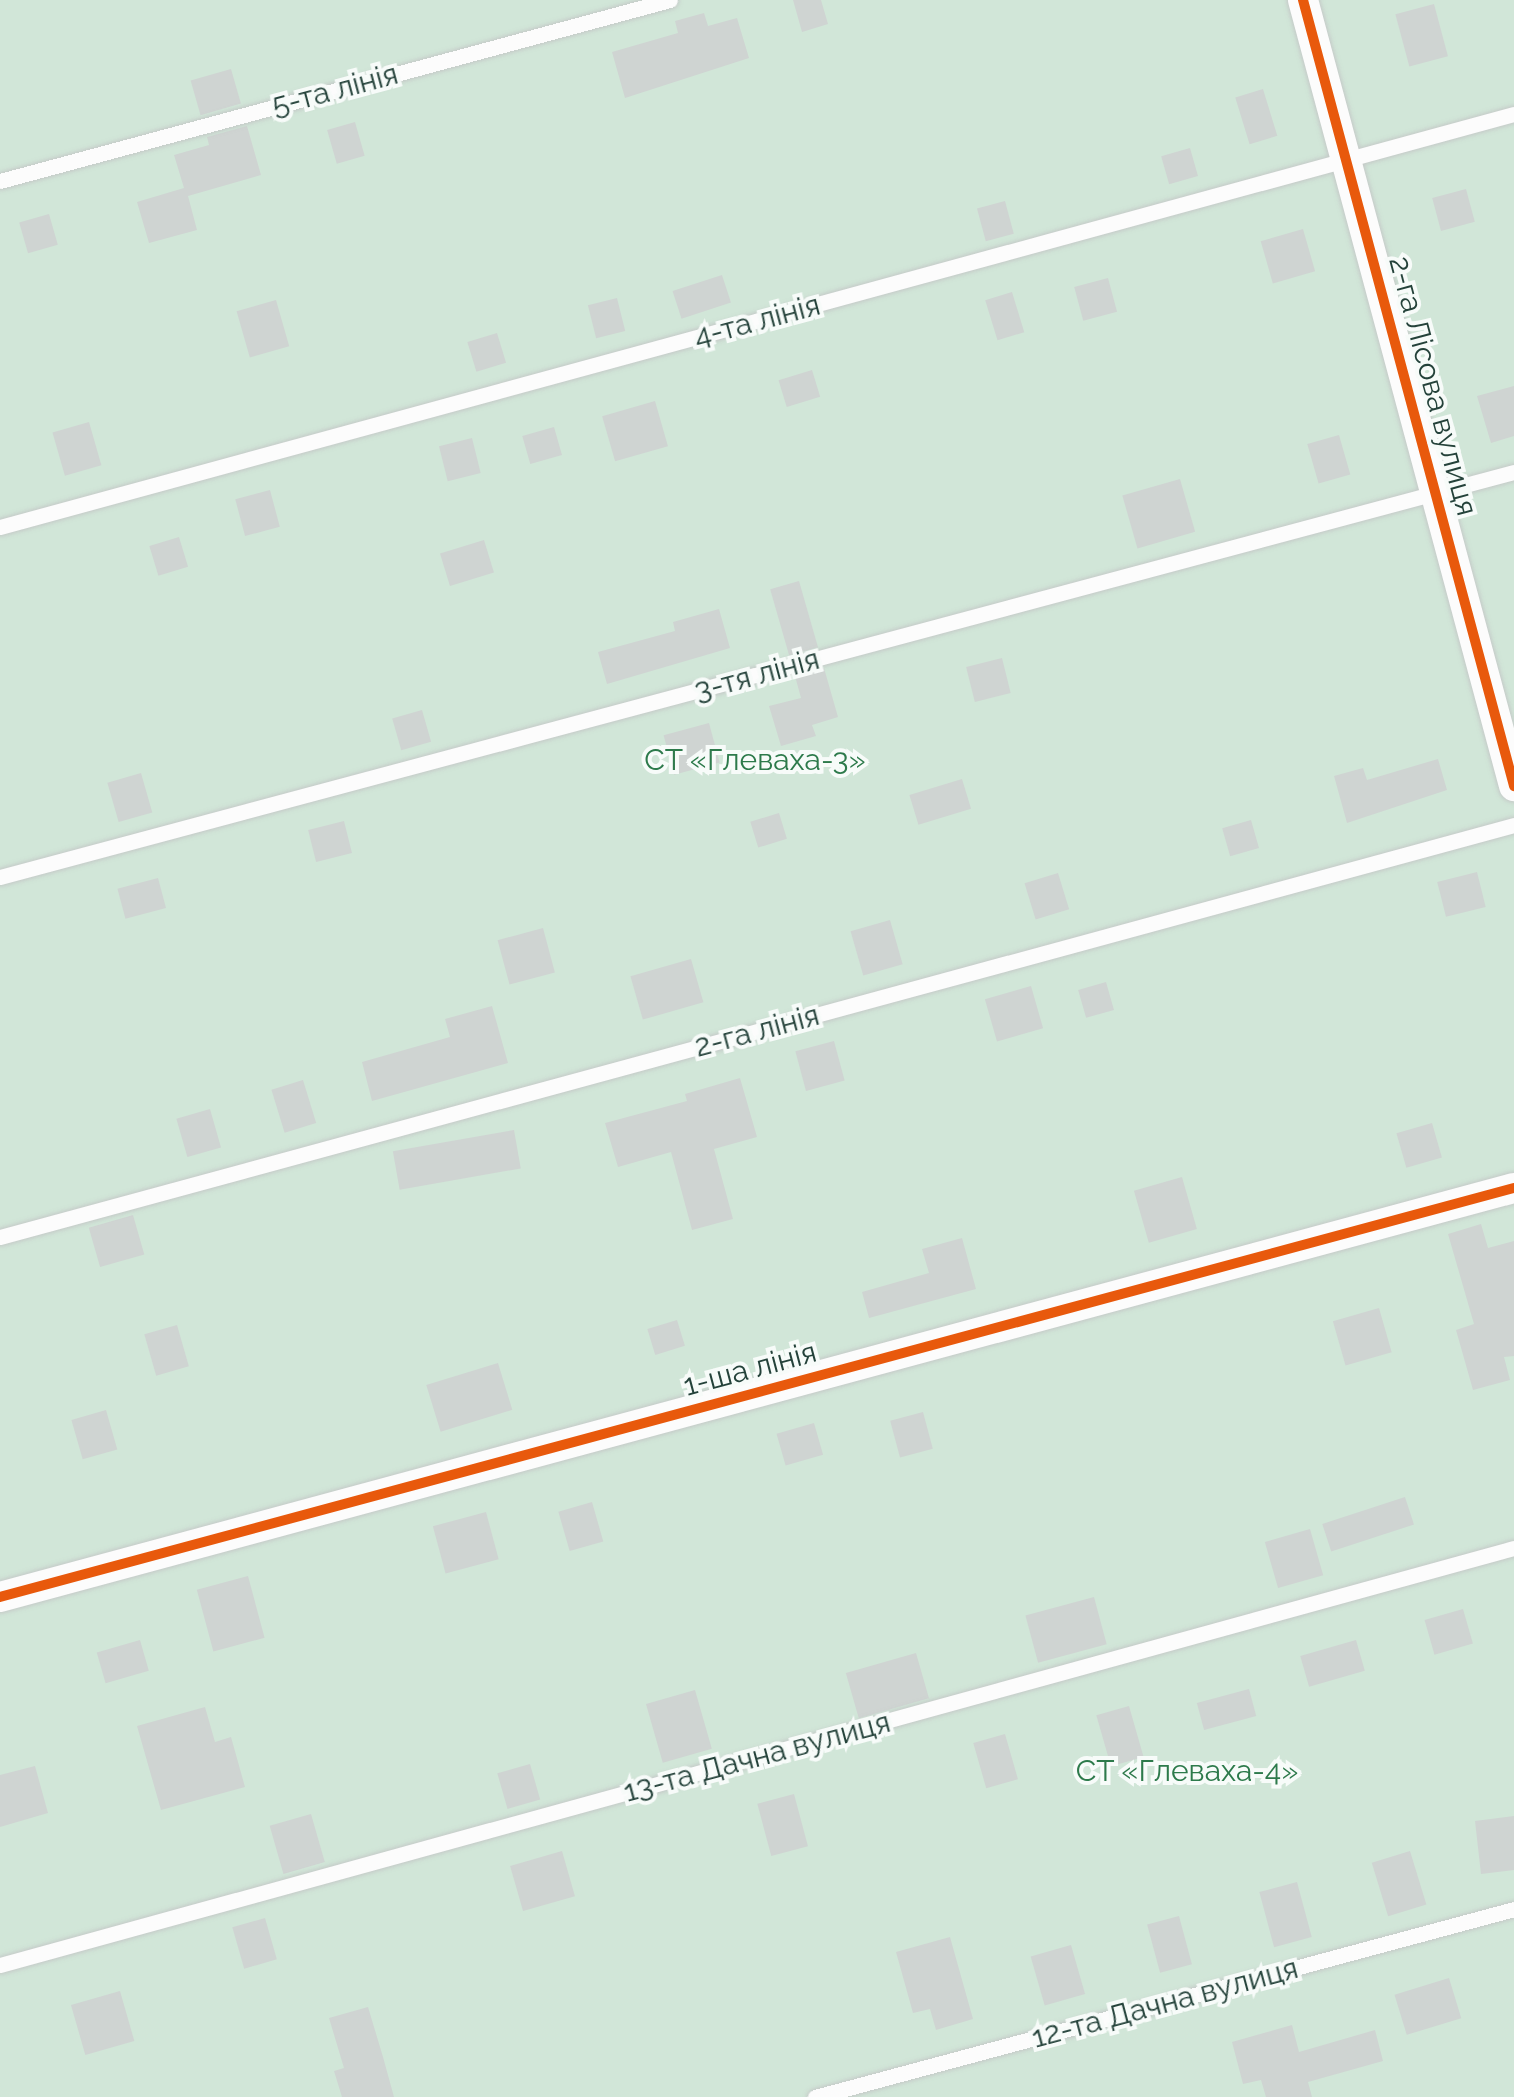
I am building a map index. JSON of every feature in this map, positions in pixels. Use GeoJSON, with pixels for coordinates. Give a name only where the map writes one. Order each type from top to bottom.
{"type":"FeatureCollection","features":[{"type":"Feature","properties":{"kind":"street","name":"2-га Лісова вулиця"},"geometry":{"type":"LineString","coordinates":[[1304,0],[1514,786]]}},
{"type":"Feature","properties":{"kind":"street","name":"1-ша лінія"},"geometry":{"type":"LineString","coordinates":[[0,1597],[1514,1188]]}},
{"type":"Feature","properties":{"kind":"lane","name":"5-та лінія"},"geometry":{"type":"LineString","coordinates":[[0,181],[670,0]]}},
{"type":"Feature","properties":{"kind":"lane","name":"4-та лінія"},"geometry":{"type":"LineString","coordinates":[[0,527],[1514,114]]}},
{"type":"Feature","properties":{"kind":"lane","name":"3-тя лінія"},"geometry":{"type":"LineString","coordinates":[[0,877],[1514,472]]}},
{"type":"Feature","properties":{"kind":"lane","name":"2-га лінія"},"geometry":{"type":"LineString","coordinates":[[0,1237],[1514,826]]}},
{"type":"Feature","properties":{"kind":"lane","name":"13-та Дачна вулиця"},"geometry":{"type":"LineString","coordinates":[[0,1965],[1514,1548]]}},
{"type":"Feature","properties":{"kind":"lane","name":"12-та Дачна вулиця"},"geometry":{"type":"LineString","coordinates":[[815,2097],[1514,1909]]}},
{"type":"Feature","properties":{"kind":"green space","name":"СТ «Глеваха-3»"},"geometry":{"type":"Polygon","coordinates":[[[0,0],[1514,0],[1514,2097],[0,2097],[0,0]]]}},
{"type":"Feature","properties":{"kind":"building"},"geometry":{"type":"Polygon","coordinates":[[[793,0],[821,0],[828,24],[802,32],[793,0]]]}},
{"type":"Feature","properties":{"kind":"building"},"geometry":{"type":"Polygon","coordinates":[[[1434,4],[1448,56],[1409,67],[1395,14],[1434,4]]]}},
{"type":"Feature","properties":{"kind":"building"},"geometry":{"type":"Polygon","coordinates":[[[704,13],[708,26],[737,18],[749,58],[625,98],[612,52],[678,33],[675,21],[704,13]]]}},
{"type":"Feature","properties":{"kind":"building"},"geometry":{"type":"Polygon","coordinates":[[[231,69],[241,104],[201,115],[191,81],[231,69]]]}},
{"type":"Feature","properties":{"kind":"building"},"geometry":{"type":"Polygon","coordinates":[[[1263,89],[1277,136],[1250,144],[1235,97],[1263,89]]]}},
{"type":"Feature","properties":{"kind":"building"},"geometry":{"type":"Polygon","coordinates":[[[355,122],[365,156],[337,164],[327,130],[355,122]]]}},
{"type":"Feature","properties":{"kind":"building"},"geometry":{"type":"Polygon","coordinates":[[[247,126],[261,175],[188,196],[197,230],[149,243],[137,202],[184,188],[174,155],[209,145],[207,137],[247,126]]]}},
{"type":"Feature","properties":{"kind":"building"},"geometry":{"type":"Polygon","coordinates":[[[1190,148],[1198,176],[1169,184],[1161,156],[1190,148]]]}},
{"type":"Feature","properties":{"kind":"building"},"geometry":{"type":"Polygon","coordinates":[[[1466,189],[1475,222],[1441,231],[1432,198],[1466,189]]]}},
{"type":"Feature","properties":{"kind":"building"},"geometry":{"type":"Polygon","coordinates":[[[1005,201],[1014,234],[986,241],[977,209],[1005,201]]]}},
{"type":"Feature","properties":{"kind":"building"},"geometry":{"type":"Polygon","coordinates":[[[49,214],[58,245],[28,253],[19,223],[49,214]]]}},
{"type":"Feature","properties":{"kind":"building"},"geometry":{"type":"Polygon","coordinates":[[[1303,229],[1315,271],[1273,283],[1261,241],[1303,229]]]}},
{"type":"Feature","properties":{"kind":"building"},"geometry":{"type":"Polygon","coordinates":[[[722,275],[731,303],[682,319],[673,291],[722,275]]]}},
{"type":"Feature","properties":{"kind":"building"},"geometry":{"type":"Polygon","coordinates":[[[1108,278],[1117,312],[1083,321],[1074,287],[1108,278]]]}},
{"type":"Feature","properties":{"kind":"building"},"geometry":{"type":"Polygon","coordinates":[[[1012,292],[1024,332],[998,340],[985,300],[1012,292]]]}},
{"type":"Feature","properties":{"kind":"building"},"geometry":{"type":"Polygon","coordinates":[[[617,298],[625,331],[596,338],[588,305],[617,298]]]}},
{"type":"Feature","properties":{"kind":"building"},"geometry":{"type":"Polygon","coordinates":[[[276,300],[289,346],[250,357],[237,311],[276,300]]]}},
{"type":"Feature","properties":{"kind":"building"},"geometry":{"type":"Polygon","coordinates":[[[497,333],[506,363],[476,372],[467,342],[497,333]]]}},
{"type":"Feature","properties":{"kind":"building"},"geometry":{"type":"Polygon","coordinates":[[[812,370],[820,397],[787,407],[779,380],[812,370]]]}},
{"type":"Feature","properties":{"kind":"building"},"geometry":{"type":"Polygon","coordinates":[[[1514,386],[1514,436],[1491,443],[1477,396],[1514,386]]]}},
{"type":"Feature","properties":{"kind":"building"},"geometry":{"type":"Polygon","coordinates":[[[655,401],[668,446],[615,461],[602,416],[655,401]]]}},
{"type":"Feature","properties":{"kind":"building"},"geometry":{"type":"Polygon","coordinates":[[[89,422],[101,465],[65,476],[52,432],[89,422]]]}},
{"type":"Feature","properties":{"kind":"building"},"geometry":{"type":"Polygon","coordinates":[[[554,427],[562,455],[530,464],[522,436],[554,427]]]}},
{"type":"Feature","properties":{"kind":"building"},"geometry":{"type":"Polygon","coordinates":[[[1339,435],[1350,474],[1319,484],[1307,444],[1339,435]]]}},
{"type":"Feature","properties":{"kind":"building"},"geometry":{"type":"Polygon","coordinates":[[[472,438],[481,473],[448,481],[439,446],[472,438]]]}},
{"type":"Feature","properties":{"kind":"building"},"geometry":{"type":"Polygon","coordinates":[[[1180,479],[1195,532],[1137,548],[1122,496],[1180,479]]]}},
{"type":"Feature","properties":{"kind":"building"},"geometry":{"type":"Polygon","coordinates":[[[270,490],[280,527],[245,536],[235,499],[270,490]]]}},
{"type":"Feature","properties":{"kind":"building"},"geometry":{"type":"Polygon","coordinates":[[[179,537],[188,567],[158,576],[149,546],[179,537]]]}},
{"type":"Feature","properties":{"kind":"building"},"geometry":{"type":"Polygon","coordinates":[[[484,540],[494,573],[450,586],[440,553],[484,540]]]}},
{"type":"Feature","properties":{"kind":"building"},"geometry":{"type":"Polygon","coordinates":[[[799,581],[818,647],[789,656],[770,589],[799,581]]]}},
{"type":"Feature","properties":{"kind":"building"},"geometry":{"type":"Polygon","coordinates":[[[719,609],[730,648],[607,684],[598,652],[675,631],[673,622],[719,609]]]}},
{"type":"Feature","properties":{"kind":"building"},"geometry":{"type":"Polygon","coordinates":[[[1002,658],[1011,693],[975,702],[966,667],[1002,658]]]}},
{"type":"Feature","properties":{"kind":"building"},"geometry":{"type":"Polygon","coordinates":[[[824,668],[838,717],[812,725],[816,736],[781,746],[769,706],[801,698],[795,676],[824,668]]]}},
{"type":"Feature","properties":{"kind":"building"},"geometry":{"type":"Polygon","coordinates":[[[422,710],[431,742],[401,750],[392,719],[422,710]]]}},
{"type":"Feature","properties":{"kind":"building"},"geometry":{"type":"Polygon","coordinates":[[[709,723],[720,763],[674,775],[664,735],[709,723]]]}},
{"type":"Feature","properties":{"kind":"building"},"geometry":{"type":"Polygon","coordinates":[[[1438,759],[1447,790],[1347,823],[1334,776],[1363,768],[1367,780],[1438,759]]]}},
{"type":"Feature","properties":{"kind":"building"},"geometry":{"type":"Polygon","coordinates":[[[141,773],[152,812],[119,822],[107,783],[141,773]]]}},
{"type":"Feature","properties":{"kind":"building"},"geometry":{"type":"Polygon","coordinates":[[[962,779],[971,809],[918,825],[909,795],[962,779]]]}},
{"type":"Feature","properties":{"kind":"building"},"geometry":{"type":"Polygon","coordinates":[[[779,813],[787,839],[758,848],[750,822],[779,813]]]}},
{"type":"Feature","properties":{"kind":"building"},"geometry":{"type":"Polygon","coordinates":[[[1251,820],[1259,848],[1230,856],[1222,828],[1251,820]]]}},
{"type":"Feature","properties":{"kind":"building"},"geometry":{"type":"Polygon","coordinates":[[[344,821],[352,853],[316,862],[308,830],[344,821]]]}},
{"type":"Feature","properties":{"kind":"building"},"geometry":{"type":"Polygon","coordinates":[[[1477,872],[1486,907],[1446,917],[1437,882],[1477,872]]]}},
{"type":"Feature","properties":{"kind":"building"},"geometry":{"type":"Polygon","coordinates":[[[1058,873],[1069,909],[1036,920],[1025,883],[1058,873]]]}},
{"type":"Feature","properties":{"kind":"building"},"geometry":{"type":"Polygon","coordinates":[[[158,878],[166,908],[125,919],[117,889],[158,878]]]}},
{"type":"Feature","properties":{"kind":"building"},"geometry":{"type":"Polygon","coordinates":[[[890,920],[903,964],[863,976],[851,931],[890,920]]]}},
{"type":"Feature","properties":{"kind":"building"},"geometry":{"type":"Polygon","coordinates":[[[543,928],[555,972],[510,985],[498,940],[543,928]]]}},
{"type":"Feature","properties":{"kind":"building"},"geometry":{"type":"Polygon","coordinates":[[[691,959],[703,1002],[643,1020],[630,976],[691,959]]]}},
{"type":"Feature","properties":{"kind":"building"},"geometry":{"type":"Polygon","coordinates":[[[1106,982],[1114,1010],[1086,1018],[1078,990],[1106,982]]]}},
{"type":"Feature","properties":{"kind":"building"},"geometry":{"type":"Polygon","coordinates":[[[1031,986],[1043,1028],[997,1042],[985,999],[1031,986]]]}},
{"type":"Feature","properties":{"kind":"building"},"geometry":{"type":"Polygon","coordinates":[[[492,1006],[508,1063],[372,1101],[362,1062],[450,1037],[445,1019],[492,1006]]]}},
{"type":"Feature","properties":{"kind":"building"},"geometry":{"type":"Polygon","coordinates":[[[834,1041],[845,1081],[806,1091],[795,1051],[834,1041]]]}},
{"type":"Feature","properties":{"kind":"building"},"geometry":{"type":"Polygon","coordinates":[[[740,1078],[757,1137],[714,1149],[733,1219],[692,1230],[671,1152],[618,1167],[605,1123],[687,1101],[685,1094],[740,1078]]]}},
{"type":"Feature","properties":{"kind":"building"},"geometry":{"type":"Polygon","coordinates":[[[303,1080],[316,1123],[285,1133],[271,1090],[303,1080]]]}},
{"type":"Feature","properties":{"kind":"building"},"geometry":{"type":"Polygon","coordinates":[[[210,1109],[221,1147],[187,1157],[176,1119],[210,1109]]]}},
{"type":"Feature","properties":{"kind":"building"},"geometry":{"type":"Polygon","coordinates":[[[1432,1123],[1442,1158],[1406,1168],[1396,1133],[1432,1123]]]}},
{"type":"Feature","properties":{"kind":"building"},"geometry":{"type":"Polygon","coordinates":[[[514,1130],[521,1168],[400,1190],[393,1151],[514,1130]]]}},
{"type":"Feature","properties":{"kind":"building"},"geometry":{"type":"Polygon","coordinates":[[[1182,1177],[1197,1229],[1149,1243],[1134,1191],[1182,1177]]]}},
{"type":"Feature","properties":{"kind":"building"},"geometry":{"type":"Polygon","coordinates":[[[133,1215],[144,1254],[100,1267],[89,1228],[133,1215]]]}},
{"type":"Feature","properties":{"kind":"building"},"geometry":{"type":"Polygon","coordinates":[[[1481,1224],[1488,1248],[1514,1241],[1514,1356],[1504,1357],[1510,1380],[1473,1390],[1456,1330],[1474,1324],[1448,1234],[1481,1224]]]}},
{"type":"Feature","properties":{"kind":"building"},"geometry":{"type":"Polygon","coordinates":[[[962,1238],[976,1289],[869,1318],[862,1292],[929,1273],[922,1249],[962,1238]]]}},
{"type":"Feature","properties":{"kind":"building"},"geometry":{"type":"Polygon","coordinates":[[[1379,1308],[1392,1352],[1346,1365],[1333,1321],[1379,1308]]]}},
{"type":"Feature","properties":{"kind":"building"},"geometry":{"type":"Polygon","coordinates":[[[677,1320],[685,1346],[655,1355],[647,1329],[677,1320]]]}},
{"type":"Feature","properties":{"kind":"building"},"geometry":{"type":"Polygon","coordinates":[[[177,1325],[189,1366],[156,1376],[144,1334],[177,1325]]]}},
{"type":"Feature","properties":{"kind":"building"},"geometry":{"type":"Polygon","coordinates":[[[498,1363],[512,1410],[441,1432],[426,1385],[498,1363]]]}},
{"type":"Feature","properties":{"kind":"building"},"geometry":{"type":"Polygon","coordinates":[[[106,1410],[117,1449],[83,1459],[71,1420],[106,1410]]]}},
{"type":"Feature","properties":{"kind":"building"},"geometry":{"type":"Polygon","coordinates":[[[923,1412],[933,1449],[900,1458],[890,1421],[923,1412]]]}},
{"type":"Feature","properties":{"kind":"building"},"geometry":{"type":"Polygon","coordinates":[[[814,1423],[823,1455],[786,1465],[777,1434],[814,1423]]]}},
{"type":"Feature","properties":{"kind":"building"},"geometry":{"type":"Polygon","coordinates":[[[1405,1497],[1414,1525],[1331,1551],[1322,1524],[1405,1497]]]}},
{"type":"Feature","properties":{"kind":"building"},"geometry":{"type":"Polygon","coordinates":[[[592,1502],[603,1541],[570,1551],[558,1512],[592,1502]]]}},
{"type":"Feature","properties":{"kind":"building"},"geometry":{"type":"Polygon","coordinates":[[[486,1512],[499,1559],[446,1574],[433,1526],[486,1512]]]}},
{"type":"Feature","properties":{"kind":"building"},"geometry":{"type":"Polygon","coordinates":[[[1310,1529],[1323,1575],[1278,1588],[1265,1542],[1310,1529]]]}},
{"type":"Feature","properties":{"kind":"building"},"geometry":{"type":"Polygon","coordinates":[[[248,1576],[265,1638],[213,1652],[197,1590],[248,1576]]]}},
{"type":"Feature","properties":{"kind":"building"},"geometry":{"type":"Polygon","coordinates":[[[1094,1597],[1107,1644],[1038,1663],[1025,1615],[1094,1597]]]}},
{"type":"Feature","properties":{"kind":"building"},"geometry":{"type":"Polygon","coordinates":[[[1463,1609],[1473,1644],[1434,1655],[1425,1620],[1463,1609]]]}},
{"type":"Feature","properties":{"kind":"building"},"geometry":{"type":"Polygon","coordinates":[[[140,1640],[149,1671],[106,1683],[97,1652],[140,1640]]]}},
{"type":"Feature","properties":{"kind":"building"},"geometry":{"type":"Polygon","coordinates":[[[1356,1640],[1365,1671],[1309,1687],[1300,1656],[1356,1640]]]}},
{"type":"Feature","properties":{"kind":"building"},"geometry":{"type":"Polygon","coordinates":[[[916,1653],[929,1698],[859,1718],[846,1673],[916,1653]]]}},
{"type":"Feature","properties":{"kind":"building"},"geometry":{"type":"Polygon","coordinates":[[[1249,1689],[1256,1716],[1204,1730],[1197,1703],[1249,1689]]]}},
{"type":"Feature","properties":{"kind":"building"},"geometry":{"type":"Polygon","coordinates":[[[695,1690],[712,1749],[663,1763],[646,1704],[695,1690]]]}},
{"type":"Feature","properties":{"kind":"building"},"geometry":{"type":"Polygon","coordinates":[[[1129,1706],[1144,1757],[1111,1766],[1096,1715],[1129,1706]]]}},
{"type":"Feature","properties":{"kind":"building"},"geometry":{"type":"Polygon","coordinates":[[[205,1707],[215,1742],[231,1737],[245,1787],[161,1810],[137,1726],[205,1707]]]}},
{"type":"Feature","properties":{"kind":"building"},"geometry":{"type":"Polygon","coordinates":[[[1005,1734],[1018,1779],[986,1788],[973,1743],[1005,1734]]]}},
{"type":"Feature","properties":{"kind":"building"},"geometry":{"type":"Polygon","coordinates":[[[530,1764],[540,1800],[508,1809],[497,1773],[530,1764]]]}},
{"type":"Feature","properties":{"kind":"building"},"geometry":{"type":"Polygon","coordinates":[[[35,1766],[48,1813],[0,1827],[0,1775],[35,1766]]]}},
{"type":"Feature","properties":{"kind":"building"},"geometry":{"type":"Polygon","coordinates":[[[794,1794],[808,1846],[771,1856],[757,1804],[794,1794]]]}},
{"type":"Feature","properties":{"kind":"building"},"geometry":{"type":"Polygon","coordinates":[[[311,1814],[325,1862],[283,1874],[270,1826],[311,1814]]]}},
{"type":"Feature","properties":{"kind":"building"},"geometry":{"type":"Polygon","coordinates":[[[1514,1816],[1514,1870],[1481,1874],[1475,1821],[1514,1816]]]}},
{"type":"Feature","properties":{"kind":"building"},"geometry":{"type":"Polygon","coordinates":[[[562,1851],[575,1896],[523,1911],[510,1866],[562,1851]]]}},
{"type":"Feature","properties":{"kind":"building"},"geometry":{"type":"Polygon","coordinates":[[[1410,1851],[1426,1905],[1388,1916],[1372,1863],[1410,1851]]]}},
{"type":"Feature","properties":{"kind":"building"},"geometry":{"type":"Polygon","coordinates":[[[1297,1882],[1312,1937],[1274,1947],[1259,1892],[1297,1882]]]}},
{"type":"Feature","properties":{"kind":"building"},"geometry":{"type":"Polygon","coordinates":[[[1179,1916],[1192,1964],[1160,1973],[1147,1925],[1179,1916]]]}},
{"type":"Feature","properties":{"kind":"building"},"geometry":{"type":"Polygon","coordinates":[[[265,1918],[277,1959],[244,1969],[232,1927],[265,1918]]]}},
{"type":"Feature","properties":{"kind":"building"},"geometry":{"type":"Polygon","coordinates":[[[950,1937],[973,2019],[936,2030],[930,2009],[913,2013],[896,1952],[950,1937]]]}},
{"type":"Feature","properties":{"kind":"building"},"geometry":{"type":"Polygon","coordinates":[[[1071,1945],[1085,1994],[1045,2006],[1031,1957],[1071,1945]]]}},
{"type":"Feature","properties":{"kind":"building"},"geometry":{"type":"Polygon","coordinates":[[[1449,1978],[1461,2018],[1407,2035],[1394,1995],[1449,1978]]]}},
{"type":"Feature","properties":{"kind":"building"},"geometry":{"type":"Polygon","coordinates":[[[120,1991],[134,2041],[85,2055],[71,2005],[120,1991]]]}},
{"type":"Feature","properties":{"kind":"building"},"geometry":{"type":"Polygon","coordinates":[[[368,2007],[394,2097],[342,2097],[334,2071],[344,2068],[329,2018],[368,2007]]]}},
{"type":"Feature","properties":{"kind":"building"},"geometry":{"type":"Polygon","coordinates":[[[1292,2025],[1299,2052],[1375,2030],[1383,2061],[1308,2082],[1312,2097],[1266,2097],[1261,2080],[1243,2084],[1232,2042],[1292,2025]]]}},
{"type":"Feature","properties":{"kind":"cycle path"},"geometry":{"type":"LineString","coordinates":[[1303,0],[1514,786]]}},
{"type":"Feature","properties":{"kind":"cycle path"},"geometry":{"type":"LineString","coordinates":[[0,1597],[1514,1188]]}},
{"type":"Feature","properties":{"kind":"park label","name":"СТ «Глеваха-4»"},"geometry":{"type":"Point","coordinates":[1187,1771]}}]}
